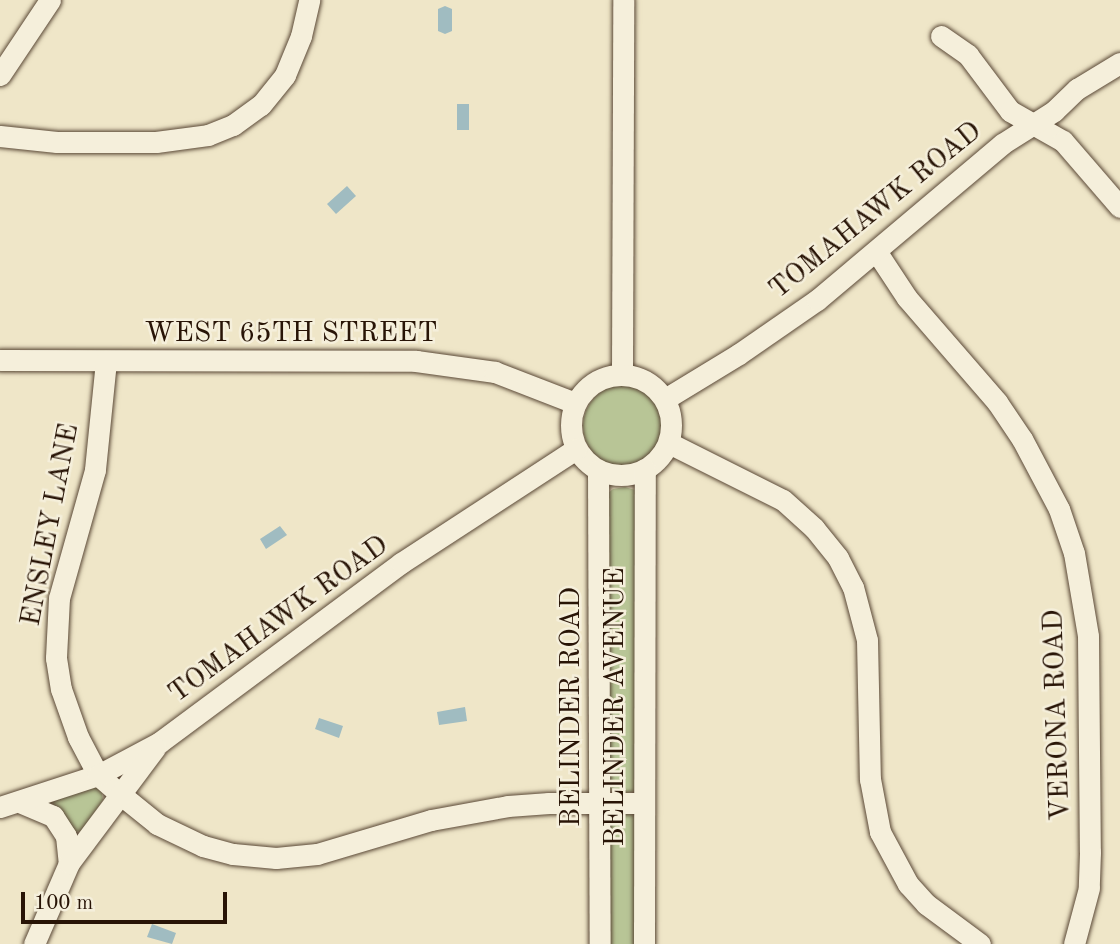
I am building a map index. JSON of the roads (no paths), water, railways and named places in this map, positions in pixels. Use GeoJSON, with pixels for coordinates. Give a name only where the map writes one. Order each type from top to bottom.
{"type":"FeatureCollection","features":[{"type":"Feature","properties":{"kind":"street"},"geometry":{"type":"LineString","coordinates":[[0,75],[50,0]]}},
{"type":"Feature","properties":{"kind":"street"},"geometry":{"type":"LineString","coordinates":[[0,136],[57,142],[156,142],[195,137],[233,125],[261,105],[285,75],[301,36],[309,0]]}},
{"type":"Feature","properties":{"kind":"street"},"geometry":{"type":"LineString","coordinates":[[622,374],[623,0]]}},
{"type":"Feature","properties":{"kind":"street"},"geometry":{"type":"LineString","coordinates":[[941,36],[968,55],[1010,111],[1062,141],[1120,207]]}},
{"type":"Feature","properties":{"kind":"street","name":"TOMAHAWK ROAD"},"geometry":{"type":"LineString","coordinates":[[665,399],[774,331],[876,251],[1002,144],[1054,111],[1077,89],[1120,63]]}},
{"type":"Feature","properties":{"kind":"street","name":"VERONA ROAD"},"geometry":{"type":"LineString","coordinates":[[876,251],[907,298],[997,402],[1023,439],[1059,509],[1074,552],[1088,636],[1090,852],[1089,888],[1074,944]]}},
{"type":"Feature","properties":{"kind":"street","name":"WEST 65TH STREET"},"geometry":{"type":"LineString","coordinates":[[0,360],[416,360],[451,363],[526,382],[575,403]]}},
{"type":"Feature","properties":{"kind":"street","name":"ENSLEY LANE"},"geometry":{"type":"LineString","coordinates":[[98,775],[70,721],[61,689],[55,632],[59,598],[95,470],[106,361]]}},
{"type":"Feature","properties":{"kind":"street"},"geometry":{"type":"LineString","coordinates":[[622,374],[639,377],[653,386],[665,399],[671,421],[668,443],[655,463],[645,469],[630,475],[614,475],[598,470],[576,449],[570,418],[575,403],[594,382],[622,374]]}},
{"type":"Feature","properties":{"kind":"street"},"geometry":{"type":"LineString","coordinates":[[668,443],[783,500],[814,528],[838,558],[853,587],[867,640],[870,779],[880,832],[890,856],[917,894],[950,923],[981,944]]}},
{"type":"Feature","properties":{"kind":"street","name":"TOMAHAWK ROAD"},"geometry":{"type":"LineString","coordinates":[[0,807],[22,803],[98,775],[160,742],[401,563],[576,449]]}},
{"type":"Feature","properties":{"kind":"street","name":"BELINDER AVENUE"},"geometry":{"type":"LineString","coordinates":[[644,944],[645,469]]}},
{"type":"Feature","properties":{"kind":"street","name":"BELINDER ROAD"},"geometry":{"type":"LineString","coordinates":[[598,470],[600,944]]}},
{"type":"Feature","properties":{"kind":"street"},"geometry":{"type":"LineString","coordinates":[[34,944],[69,863],[160,742]]}},
{"type":"Feature","properties":{"kind":"street"},"geometry":{"type":"LineString","coordinates":[[98,775],[157,824],[203,846],[233,854],[276,858],[317,854],[460,814],[549,803],[644,803]]}},
{"type":"Feature","properties":{"kind":"street"},"geometry":{"type":"LineString","coordinates":[[22,803],[53,816],[66,836],[69,863]]}},
{"type":"Feature","properties":{"kind":"water"},"geometry":{"type":"Polygon","coordinates":[[[445,6],[452,9],[452,31],[445,34],[438,31],[438,9],[445,6]]]}},
{"type":"Feature","properties":{"kind":"water"},"geometry":{"type":"Polygon","coordinates":[[[457,104],[469,104],[469,130],[457,130],[457,104]]]}},
{"type":"Feature","properties":{"kind":"water"},"geometry":{"type":"Polygon","coordinates":[[[347,186],[356,196],[336,214],[327,204],[347,186]]]}},
{"type":"Feature","properties":{"kind":"water"},"geometry":{"type":"Polygon","coordinates":[[[280,526],[287,535],[266,549],[260,539],[280,526]]]}},
{"type":"Feature","properties":{"kind":"water"},"geometry":{"type":"Polygon","coordinates":[[[465,707],[467,721],[439,725],[437,712],[465,707]]]}},
{"type":"Feature","properties":{"kind":"water"},"geometry":{"type":"Polygon","coordinates":[[[319,718],[343,726],[339,738],[315,729],[319,718]]]}},
{"type":"Feature","properties":{"kind":"water"},"geometry":{"type":"Polygon","coordinates":[[[152,924],[176,933],[172,944],[147,937],[152,924]]]}}]}
